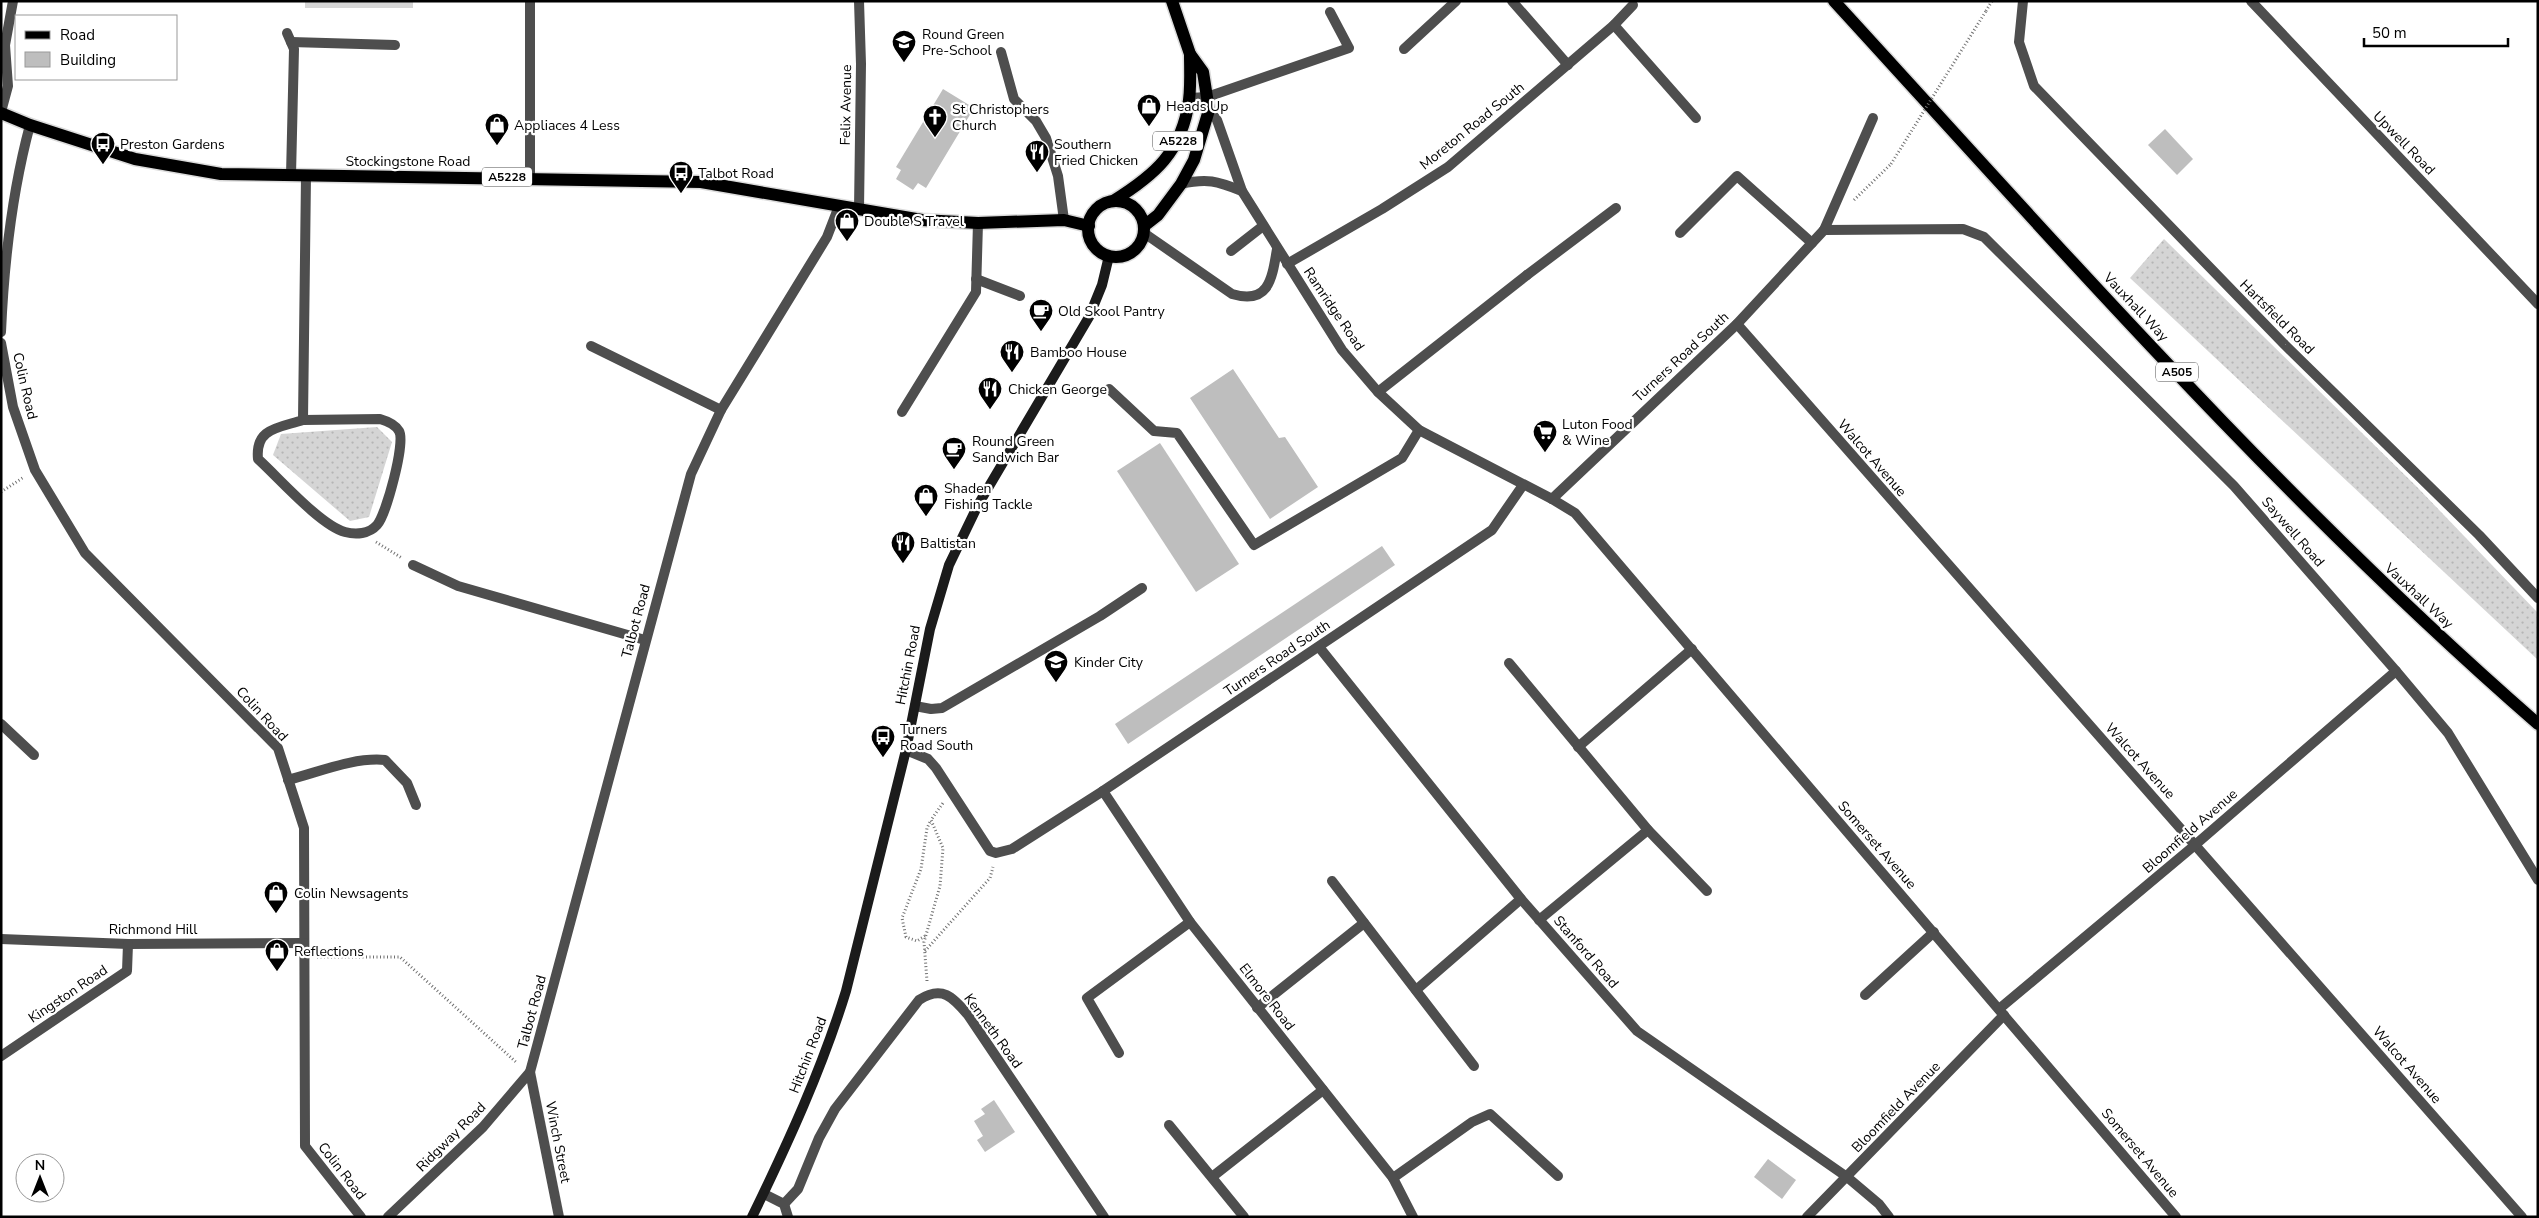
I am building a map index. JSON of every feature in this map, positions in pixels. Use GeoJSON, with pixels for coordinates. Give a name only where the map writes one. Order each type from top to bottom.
{"type":"FeatureCollection","features":[{"type":"Feature","properties":{"kind":"main road","name":"A5228"},"geometry":{"type":"LineString","coordinates":[[1144,229],[1158,216],[1181,184],[1194,160],[1208,104],[1203,72],[1190,54],[1172,1]]}},
{"type":"Feature","properties":{"kind":"main road","name":"Vauxhall Way"},"geometry":{"type":"LineString","coordinates":[[1834,1],[2050,238],[2216,413],[2376,576],[2473,667],[2538,724]]}},
{"type":"Feature","properties":{"kind":"main road","name":"A5228"},"geometry":{"type":"LineString","coordinates":[[1113,201],[1142,182],[1175,148],[1184,130],[1190,98],[1190,54]]}},
{"type":"Feature","properties":{"kind":"main road","name":"Stockingstone Road"},"geometry":{"type":"LineString","coordinates":[[1,112],[30,125],[135,159],[221,174],[530,177],[701,182],[922,220],[978,223],[1064,220],[1089,226]]}},
{"type":"Feature","properties":{"kind":"main road"},"geometry":{"type":"LineString","coordinates":[[1113,201],[1126,203],[1134,208],[1141,215],[1144,229],[1141,243],[1132,253],[1122,257],[1108,256],[1098,251],[1092,243],[1089,226],[1092,215],[1098,208],[1113,201]]}},
{"type":"Feature","properties":{"kind":"street"},"geometry":{"type":"LineString","coordinates":[[1,112],[8,86],[5,45],[13,1]]}},
{"type":"Feature","properties":{"kind":"street"},"geometry":{"type":"LineString","coordinates":[[530,1],[530,177]]}},
{"type":"Feature","properties":{"kind":"street","name":"Felix Avenue"},"geometry":{"type":"LineString","coordinates":[[858,209],[861,64],[859,1]]}},
{"type":"Feature","properties":{"kind":"street"},"geometry":{"type":"LineString","coordinates":[[1404,49],[1456,1]]}},
{"type":"Feature","properties":{"kind":"street"},"geometry":{"type":"LineString","coordinates":[[1512,1],[1568,65]]}},
{"type":"Feature","properties":{"kind":"street","name":"Hartsfield Road"},"geometry":{"type":"LineString","coordinates":[[2023,1],[2019,42],[2034,86],[2285,345],[2479,535],[2538,598]]}},
{"type":"Feature","properties":{"kind":"street","name":"Upwell Road"},"geometry":{"type":"LineString","coordinates":[[2251,1],[2538,304]]}},
{"type":"Feature","properties":{"kind":"street","name":"Moreton Road South"},"geometry":{"type":"LineString","coordinates":[[1287,264],[1382,209],[1448,167],[1614,25],[1632,5]]}},
{"type":"Feature","properties":{"kind":"street"},"geometry":{"type":"LineString","coordinates":[[1190,98],[1208,104],[1349,48],[1330,12]]}},
{"type":"Feature","properties":{"kind":"street"},"geometry":{"type":"LineString","coordinates":[[1614,25],[1696,118]]}},
{"type":"Feature","properties":{"kind":"street"},"geometry":{"type":"LineString","coordinates":[[291,175],[294,50],[289,38],[395,45]]}},
{"type":"Feature","properties":{"kind":"street"},"geometry":{"type":"LineString","coordinates":[[1001,52],[1014,99],[1036,121],[1046,138],[1058,176],[1064,220]]}},
{"type":"Feature","properties":{"kind":"street","name":"Ramridge Road"},"geometry":{"type":"LineString","coordinates":[[1208,104],[1217,120],[1242,191],[1342,350],[1378,392],[1418,430],[1552,499]]}},
{"type":"Feature","properties":{"kind":"street","name":"Turners Road South"},"geometry":{"type":"LineString","coordinates":[[1552,499],[1737,324],[1824,230],[1873,118]]}},
{"type":"Feature","properties":{"kind":"street"},"geometry":{"type":"LineString","coordinates":[[1,332],[4,282],[22,155],[30,125]]}},
{"type":"Feature","properties":{"kind":"street"},"geometry":{"type":"LineString","coordinates":[[303,420],[306,176]]}},
{"type":"Feature","properties":{"kind":"street"},"geometry":{"type":"LineString","coordinates":[[1680,233],[1737,176],[1812,243]]}},
{"type":"Feature","properties":{"kind":"street"},"geometry":{"type":"LineString","coordinates":[[1181,184],[1199,180],[1211,180],[1242,191]]}},
{"type":"Feature","properties":{"kind":"street","name":"Talbot Road"},"geometry":{"type":"LineString","coordinates":[[530,1072],[691,474],[721,410],[827,237],[839,206]]}},
{"type":"Feature","properties":{"kind":"street"},"geometry":{"type":"LineString","coordinates":[[1378,392],[1616,208]]}},
{"type":"Feature","properties":{"kind":"street"},"geometry":{"type":"LineString","coordinates":[[902,412],[976,292],[978,223]]}},
{"type":"Feature","properties":{"kind":"street"},"geometry":{"type":"LineString","coordinates":[[1231,251],[1263,226]]}},
{"type":"Feature","properties":{"kind":"street"},"geometry":{"type":"LineString","coordinates":[[1144,229],[1232,294],[1246,298],[1259,296],[1269,285],[1277,249]]}},
{"type":"Feature","properties":{"kind":"street","name":"Saywell Road"},"geometry":{"type":"LineString","coordinates":[[1824,230],[1963,229],[1984,237],[2234,486],[2396,671],[2448,733],[2538,880]]}},
{"type":"Feature","properties":{"kind":"street","name":"Hitchin Road"},"geometry":{"type":"LineString","coordinates":[[752,1217],[805,1104],[835,1026],[858,949],[906,750],[930,629],[956,547],[978,505],[1089,317],[1102,285],[1108,256]]}},
{"type":"Feature","properties":{"kind":"street"},"geometry":{"type":"LineString","coordinates":[[976,279],[1020,296]]}},
{"type":"Feature","properties":{"kind":"street","name":"Walcot Avenue"},"geometry":{"type":"LineString","coordinates":[[1737,324],[2522,1217]]}},
{"type":"Feature","properties":{"kind":"street","name":"Colin Road"},"geometry":{"type":"LineString","coordinates":[[1,343],[13,407],[35,470],[85,553],[278,748],[304,828],[305,1146],[361,1217]]}},
{"type":"Feature","properties":{"kind":"street"},"geometry":{"type":"LineString","coordinates":[[591,346],[721,410]]}},
{"type":"Feature","properties":{"kind":"street"},"geometry":{"type":"LineString","coordinates":[[1109,389],[1154,431],[1177,433],[1254,545],[1402,458],[1418,430]]}},
{"type":"Feature","properties":{"kind":"street"},"geometry":{"type":"LineString","coordinates":[[380,419],[391,423],[400,431],[402,444],[383,515],[373,529],[362,534],[346,532],[330,526],[258,459],[257,444],[265,433],[303,420],[380,419]]}},
{"type":"Feature","properties":{"kind":"street","name":"Turners Road South"},"geometry":{"type":"LineString","coordinates":[[996,853],[1012,849],[1103,791],[1492,530],[1523,485]]}},
{"type":"Feature","properties":{"kind":"street","name":"Somerset Avenue"},"geometry":{"type":"LineString","coordinates":[[1552,499],[1575,513],[2176,1217]]}},
{"type":"Feature","properties":{"kind":"street"},"geometry":{"type":"LineString","coordinates":[[413,565],[458,586],[645,640]]}},
{"type":"Feature","properties":{"kind":"street"},"geometry":{"type":"LineString","coordinates":[[915,706],[931,709],[942,708],[1100,616],[1142,588]]}},
{"type":"Feature","properties":{"kind":"street","name":"Stanford Road"},"geometry":{"type":"LineString","coordinates":[[1319,647],[1522,900],[1637,1031],[1847,1178],[1879,1204],[1889,1217]]}},
{"type":"Feature","properties":{"kind":"street"},"geometry":{"type":"LineString","coordinates":[[1578,746],[1692,649]]}},
{"type":"Feature","properties":{"kind":"street"},"geometry":{"type":"LineString","coordinates":[[1509,663],[1648,830],[1707,890]]}},
{"type":"Feature","properties":{"kind":"street","name":"Bloomfield Avenue"},"geometry":{"type":"LineString","coordinates":[[1807,1217],[1847,1178],[2002,1012],[2396,671]]}},
{"type":"Feature","properties":{"kind":"street"},"geometry":{"type":"LineString","coordinates":[[1,724],[34,755]]}},
{"type":"Feature","properties":{"kind":"street"},"geometry":{"type":"LineString","coordinates":[[906,750],[928,759],[951,791],[984,844],[996,853]]}},
{"type":"Feature","properties":{"kind":"street"},"geometry":{"type":"LineString","coordinates":[[288,780],[352,763],[375,759],[385,760],[407,783],[416,805]]}},
{"type":"Feature","properties":{"kind":"street","name":"Elmore Road"},"geometry":{"type":"LineString","coordinates":[[1103,791],[1190,922],[1393,1178],[1413,1217]]}},
{"type":"Feature","properties":{"kind":"street"},"geometry":{"type":"LineString","coordinates":[[1539,920],[1648,830]]}},
{"type":"Feature","properties":{"kind":"street"},"geometry":{"type":"LineString","coordinates":[[1332,881],[1474,1066]]}},
{"type":"Feature","properties":{"kind":"street"},"geometry":{"type":"LineString","coordinates":[[1416,990],[1522,900]]}},
{"type":"Feature","properties":{"kind":"street"},"geometry":{"type":"LineString","coordinates":[[1119,1053],[1087,998],[1190,922]]}},
{"type":"Feature","properties":{"kind":"street"},"geometry":{"type":"LineString","coordinates":[[1257,1008],[1364,923]]}},
{"type":"Feature","properties":{"kind":"street"},"geometry":{"type":"LineString","coordinates":[[1866,995],[1934,932]]}},
{"type":"Feature","properties":{"kind":"street","name":"Richmond Hill"},"geometry":{"type":"LineString","coordinates":[[1,939],[128,944],[304,943]]}},
{"type":"Feature","properties":{"kind":"street","name":"Kingston Road"},"geometry":{"type":"LineString","coordinates":[[1,1056],[126,972],[128,944]]}},
{"type":"Feature","properties":{"kind":"street","name":"Kenneth Road"},"geometry":{"type":"LineString","coordinates":[[928,994],[937,992],[947,995],[955,1000],[968,1015],[1104,1217]]}},
{"type":"Feature","properties":{"kind":"street"},"geometry":{"type":"LineString","coordinates":[[784,1204],[798,1189],[819,1138],[835,1109],[909,1011],[918,1000],[928,994]]}},
{"type":"Feature","properties":{"kind":"street","name":"Ridgway Road"},"geometry":{"type":"LineString","coordinates":[[388,1217],[483,1127],[530,1072]]}},
{"type":"Feature","properties":{"kind":"street","name":"Winch Street"},"geometry":{"type":"LineString","coordinates":[[530,1072],[559,1217]]}},
{"type":"Feature","properties":{"kind":"street"},"geometry":{"type":"LineString","coordinates":[[1212,1177],[1323,1090]]}},
{"type":"Feature","properties":{"kind":"street"},"geometry":{"type":"LineString","coordinates":[[1393,1178],[1472,1122],[1490,1114],[1558,1176]]}},
{"type":"Feature","properties":{"kind":"street"},"geometry":{"type":"LineString","coordinates":[[1169,1125],[1244,1217]]}},
{"type":"Feature","properties":{"kind":"street"},"geometry":{"type":"LineString","coordinates":[[764,1194],[784,1204],[788,1217]]}},
{"type":"Feature","properties":{"kind":"path"},"geometry":{"type":"LineString","coordinates":[[1850,204],[1891,164],[1991,2]]}},
{"type":"Feature","properties":{"kind":"path"},"geometry":{"type":"LineString","coordinates":[[1,492],[35,470]]}},
{"type":"Feature","properties":{"kind":"path"},"geometry":{"type":"LineString","coordinates":[[362,534],[413,565]]}},
{"type":"Feature","properties":{"kind":"path"},"geometry":{"type":"LineString","coordinates":[[925,936],[916,941],[906,937],[902,918],[922,869],[927,828],[951,791]]}},
{"type":"Feature","properties":{"kind":"path"},"geometry":{"type":"LineString","coordinates":[[928,994],[925,936],[940,886],[943,848],[931,820]]}},
{"type":"Feature","properties":{"kind":"path"},"geometry":{"type":"LineString","coordinates":[[925,951],[990,878],[996,853]]}},
{"type":"Feature","properties":{"kind":"path"},"geometry":{"type":"LineString","coordinates":[[304,957],[400,957],[514,1061],[530,1072]]}},
{"type":"Feature","properties":{"kind":"shaded area"},"geometry":{"type":"Polygon","coordinates":[[[305,1],[413,1],[413,8],[305,8],[305,1]]]}},
{"type":"Feature","properties":{"kind":"shaded area"},"geometry":{"type":"Polygon","coordinates":[[[2164,239],[2417,487],[2538,613],[2538,660],[2130,278],[2164,239]]]}},
{"type":"Feature","properties":{"kind":"shaded area"},"geometry":{"type":"Polygon","coordinates":[[[377,427],[392,442],[369,517],[350,521],[273,455],[281,434],[377,427]]]}},
{"type":"Feature","properties":{"kind":"building","name":"St Christophers Church"},"geometry":{"type":"Polygon","coordinates":[[[943,89],[974,108],[926,188],[918,183],[913,190],[896,179],[901,170],[896,167],[943,89]]]}},
{"type":"Feature","properties":{"kind":"building"},"geometry":{"type":"Polygon","coordinates":[[[2165,129],[2193,159],[2177,175],[2148,145],[2165,129]]]}},
{"type":"Feature","properties":{"kind":"building"},"geometry":{"type":"Polygon","coordinates":[[[1233,369],[1279,438],[1285,437],[1318,487],[1270,519],[1190,398],[1233,369]]]}},
{"type":"Feature","properties":{"kind":"building"},"geometry":{"type":"Polygon","coordinates":[[[1160,443],[1239,564],[1196,592],[1117,471],[1160,443]]]}},
{"type":"Feature","properties":{"kind":"building"},"geometry":{"type":"Polygon","coordinates":[[[1382,546],[1395,565],[1128,744],[1115,724],[1382,546]]]}},
{"type":"Feature","properties":{"kind":"building"},"geometry":{"type":"Polygon","coordinates":[[[994,1100],[1015,1132],[985,1152],[977,1140],[983,1136],[974,1121],[985,1114],[981,1109],[994,1100]]]}},
{"type":"Feature","properties":{"kind":"building"},"geometry":{"type":"Polygon","coordinates":[[[1768,1159],[1796,1180],[1782,1199],[1754,1177],[1768,1159]]]}},
{"type":"Feature","properties":{"kind":"place","name":"Round Green Pre-School"},"geometry":{"type":"Point","coordinates":[904,63]}},
{"type":"Feature","properties":{"kind":"place","name":"Heads Up"},"geometry":{"type":"Point","coordinates":[1149,127]}},
{"type":"Feature","properties":{"kind":"place","name":"St Christophers Church"},"geometry":{"type":"Point","coordinates":[935,138]}},
{"type":"Feature","properties":{"kind":"place","name":"Appliaces 4 Less"},"geometry":{"type":"Point","coordinates":[497,146]}},
{"type":"Feature","properties":{"kind":"place","name":"Preston Gardens"},"geometry":{"type":"Point","coordinates":[103,165]}},
{"type":"Feature","properties":{"kind":"place","name":"Southern Fried Chicken"},"geometry":{"type":"Point","coordinates":[1037,173]}},
{"type":"Feature","properties":{"kind":"place","name":"Talbot Road"},"geometry":{"type":"Point","coordinates":[681,194]}},
{"type":"Feature","properties":{"kind":"place","name":"Double S Travel"},"geometry":{"type":"Point","coordinates":[847,242]}},
{"type":"Feature","properties":{"kind":"place","name":"Old Skool Pantry"},"geometry":{"type":"Point","coordinates":[1041,332]}},
{"type":"Feature","properties":{"kind":"place","name":"Bamboo House"},"geometry":{"type":"Point","coordinates":[1012,373]}},
{"type":"Feature","properties":{"kind":"place","name":"Chicken George"},"geometry":{"type":"Point","coordinates":[990,410]}},
{"type":"Feature","properties":{"kind":"place","name":"Luton Food & Wine"},"geometry":{"type":"Point","coordinates":[1545,453]}},
{"type":"Feature","properties":{"kind":"place","name":"Round Green Sandwich Bar"},"geometry":{"type":"Point","coordinates":[954,470]}},
{"type":"Feature","properties":{"kind":"place","name":"Shaden Fishing Tackle"},"geometry":{"type":"Point","coordinates":[926,517]}},
{"type":"Feature","properties":{"kind":"place","name":"Baltistan"},"geometry":{"type":"Point","coordinates":[903,564]}},
{"type":"Feature","properties":{"kind":"place","name":"Kinder City"},"geometry":{"type":"Point","coordinates":[1056,683]}},
{"type":"Feature","properties":{"kind":"place","name":"Turners Road South"},"geometry":{"type":"Point","coordinates":[883,758]}},
{"type":"Feature","properties":{"kind":"place","name":"Colin Newsagents"},"geometry":{"type":"Point","coordinates":[276,914]}},
{"type":"Feature","properties":{"kind":"place","name":"Reflections"},"geometry":{"type":"Point","coordinates":[277,972]}}]}
